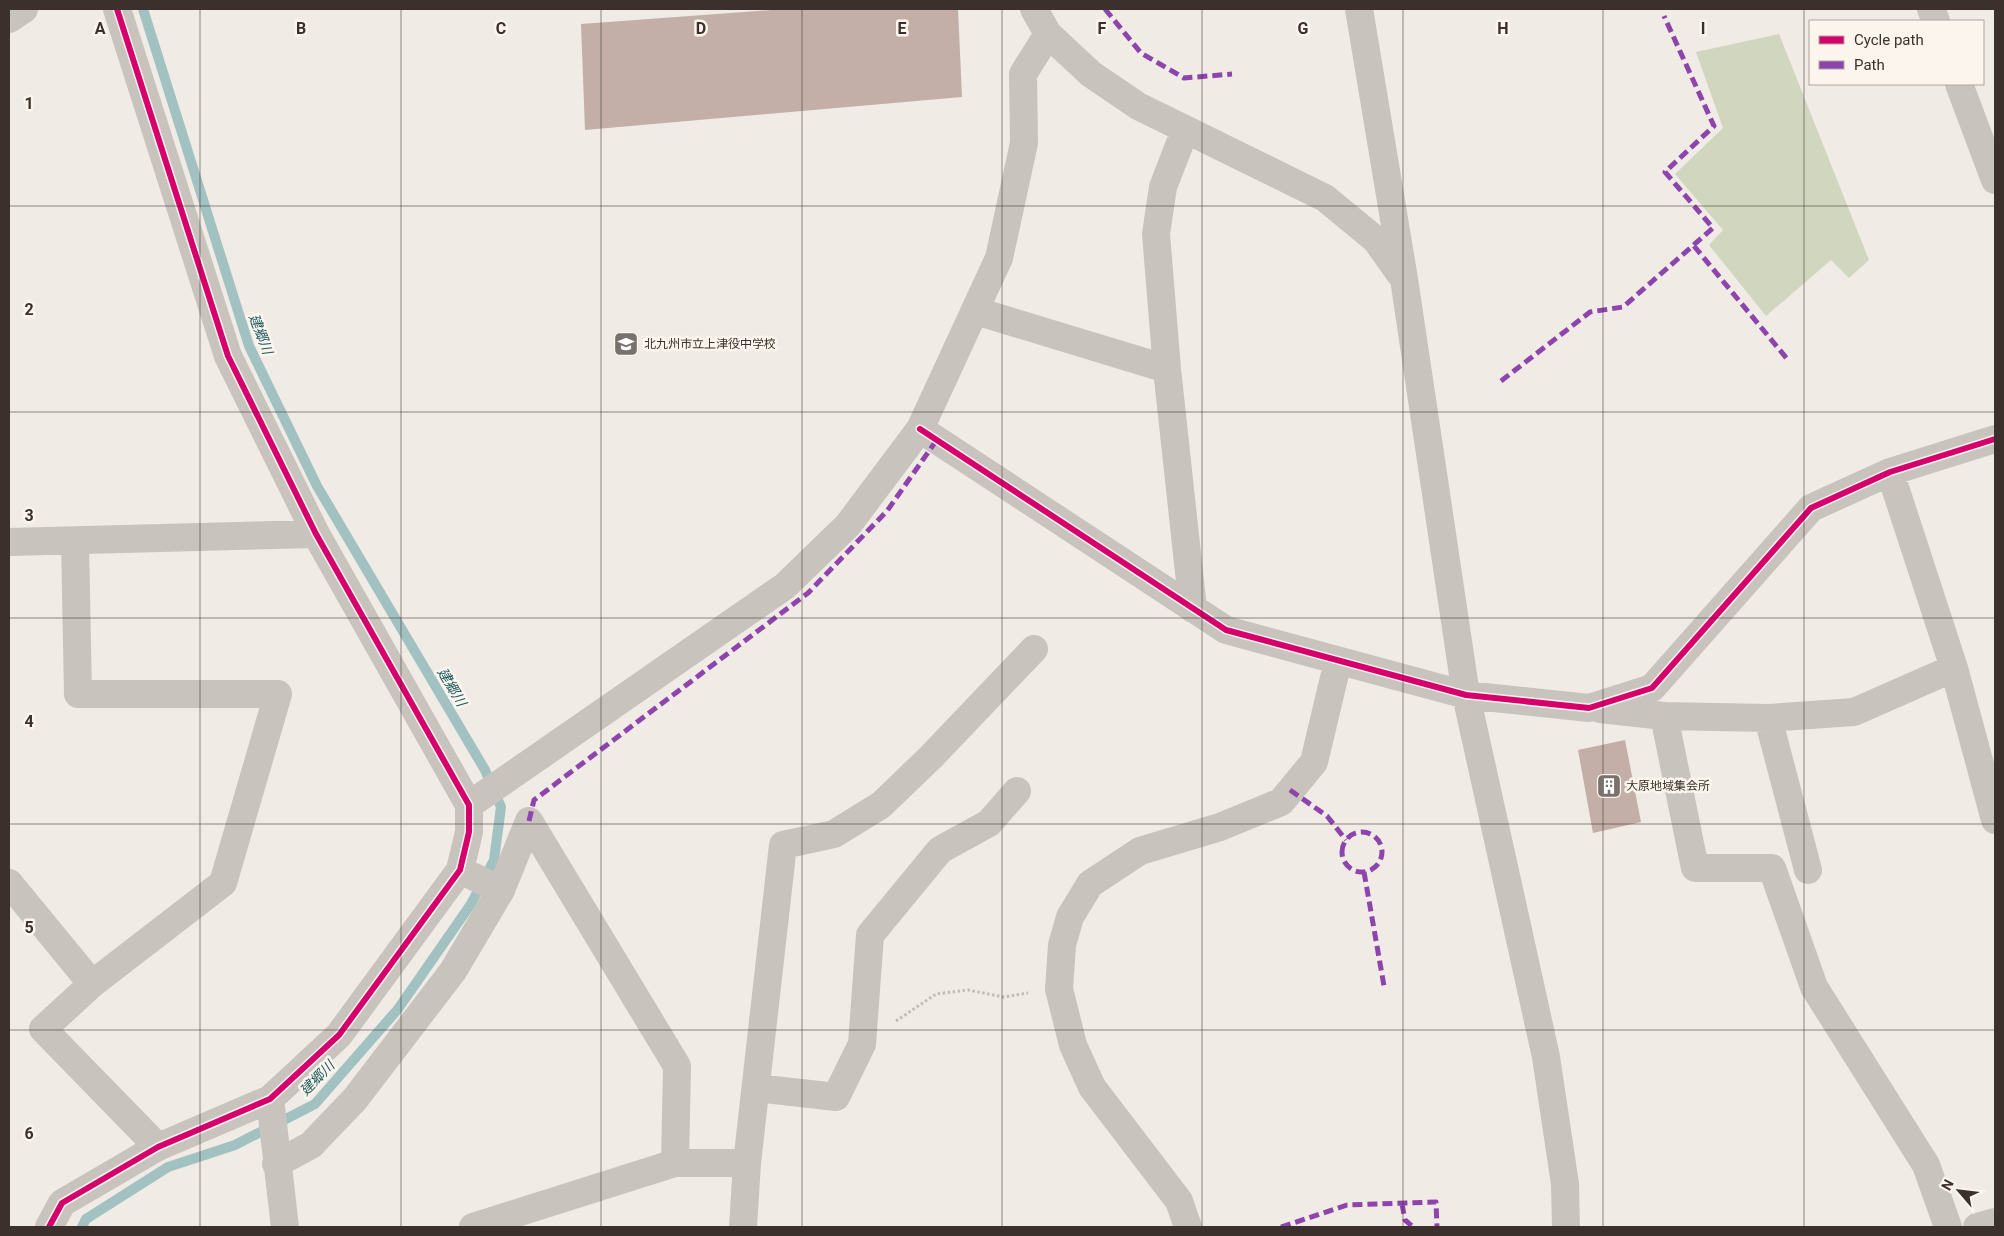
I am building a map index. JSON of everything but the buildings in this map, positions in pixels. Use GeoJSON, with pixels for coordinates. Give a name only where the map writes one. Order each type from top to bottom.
{"type":"FeatureCollection","features":[{"type":"Feature","properties":{"kind":"street"},"geometry":{"type":"LineString","coordinates":[[9,19],[24,9]]}},
{"type":"Feature","properties":{"kind":"street"},"geometry":{"type":"LineString","coordinates":[[49,1227],[62,1203],[158,1147],[271,1108],[339,1034],[462,871],[469,832],[471,804],[316,534],[228,356],[116,9]]}},
{"type":"Feature","properties":{"kind":"street"},"geometry":{"type":"LineString","coordinates":[[1034,9],[1048,34],[1091,74],[1138,106],[1325,198],[1376,240],[1404,279]]}},
{"type":"Feature","properties":{"kind":"street"},"geometry":{"type":"LineString","coordinates":[[1359,9],[1404,279],[1466,695],[1546,1057],[1565,1184],[1566,1227]]}},
{"type":"Feature","properties":{"kind":"street"},"geometry":{"type":"LineString","coordinates":[[471,804],[785,586],[848,525],[920,429],[1000,258],[1024,143],[1023,74],[1048,34]]}},
{"type":"Feature","properties":{"kind":"street"},"geometry":{"type":"LineString","coordinates":[[1959,85],[1995,180]]}},
{"type":"Feature","properties":{"kind":"street"},"geometry":{"type":"LineString","coordinates":[[1185,130],[1163,187],[1156,234],[1167,369],[1193,609]]}},
{"type":"Feature","properties":{"kind":"street"},"geometry":{"type":"LineString","coordinates":[[976,311],[1167,369]]}},
{"type":"Feature","properties":{"kind":"street"},"geometry":{"type":"LineString","coordinates":[[920,429],[1226,630],[1466,695],[1664,716],[1768,718],[1854,712],[1954,668]]}},
{"type":"Feature","properties":{"kind":"street"},"geometry":{"type":"LineString","coordinates":[[1588,708],[1652,688],[1811,508],[1890,472],[1995,439]]}},
{"type":"Feature","properties":{"kind":"street"},"geometry":{"type":"LineString","coordinates":[[1890,472],[1954,668],[1995,820]]}},
{"type":"Feature","properties":{"kind":"street"},"geometry":{"type":"LineString","coordinates":[[9,542],[75,542],[316,534]]}},
{"type":"Feature","properties":{"kind":"street"},"geometry":{"type":"LineString","coordinates":[[75,542],[78,694],[278,694],[223,883],[92,984],[43,1029],[158,1147]]}},
{"type":"Feature","properties":{"kind":"street"},"geometry":{"type":"LineString","coordinates":[[743,1227],[748,1163],[783,845],[834,834],[881,805],[931,757],[1034,649]]}},
{"type":"Feature","properties":{"kind":"street"},"geometry":{"type":"LineString","coordinates":[[1188,1227],[1180,1201],[1092,1086],[1073,1044],[1059,989],[1062,945],[1070,916],[1090,884],[1140,851],[1220,827],[1280,802],[1314,762],[1338,661]]}},
{"type":"Feature","properties":{"kind":"street"},"geometry":{"type":"LineString","coordinates":[[1664,716],[1695,868],[1772,868],[1814,987],[1926,1165],[1948,1227]]}},
{"type":"Feature","properties":{"kind":"street"},"geometry":{"type":"LineString","coordinates":[[1768,718],[1808,870]]}},
{"type":"Feature","properties":{"kind":"street"},"geometry":{"type":"LineString","coordinates":[[756,1088],[836,1096],[862,1044],[870,935],[940,850],[989,823],[1017,791]]}},
{"type":"Feature","properties":{"kind":"street"},"geometry":{"type":"LineString","coordinates":[[276,1158],[310,1145],[355,1099],[453,971],[501,890],[528,821],[677,1066],[675,1163]]}},
{"type":"Feature","properties":{"kind":"street"},"geometry":{"type":"LineString","coordinates":[[462,871],[501,890]]}},
{"type":"Feature","properties":{"kind":"street"},"geometry":{"type":"LineString","coordinates":[[9,884],[92,984]]}},
{"type":"Feature","properties":{"kind":"street"},"geometry":{"type":"LineString","coordinates":[[271,1108],[286,1227]]}},
{"type":"Feature","properties":{"kind":"street"},"geometry":{"type":"LineString","coordinates":[[473,1227],[550,1215],[675,1163],[748,1163]]}},
{"type":"Feature","properties":{"kind":"street"},"geometry":{"type":"LineString","coordinates":[[1977,1227],[1995,1222]]}},
{"type":"Feature","properties":{"kind":"path"},"geometry":{"type":"LineString","coordinates":[[862,1044],[936,994],[968,990],[1003,996],[1059,989]]}},
{"type":"Feature","properties":{"kind":"green space"},"geometry":{"type":"Polygon","coordinates":[[[1779,34],[1869,260],[1849,278],[1831,260],[1766,316],[1709,245],[1723,230],[1675,174],[1723,128],[1696,52],[1779,34]]]}},
{"type":"Feature","properties":{"kind":"waterway","name":"建郷川"},"geometry":{"type":"LineString","coordinates":[[82,1227],[86,1219],[168,1167],[235,1145],[315,1104],[398,1009],[471,904],[494,860],[501,807],[485,770],[317,486],[249,346],[143,9]]}},
{"type":"Feature","properties":{"kind":"marked path"},"geometry":{"type":"LineString","coordinates":[[1105,9],[1141,53],[1184,78],[1232,74]]}},
{"type":"Feature","properties":{"kind":"marked path"},"geometry":{"type":"LineString","coordinates":[[1501,381],[1590,312],[1623,307],[1713,228],[1665,172],[1714,126],[1664,16]]}},
{"type":"Feature","properties":{"kind":"marked path"},"geometry":{"type":"LineString","coordinates":[[1694,246],[1788,360]]}},
{"type":"Feature","properties":{"kind":"marked path"},"geometry":{"type":"LineString","coordinates":[[529,821],[534,800],[808,593],[887,511],[936,441]]}},
{"type":"Feature","properties":{"kind":"marked path"},"geometry":{"type":"LineString","coordinates":[[1290,790],[1327,816],[1346,840]]}},
{"type":"Feature","properties":{"kind":"marked path"},"geometry":{"type":"LineString","coordinates":[[1362,832],[1376,838],[1382,852],[1376,866],[1362,872],[1348,866],[1342,852],[1348,838],[1362,832]]}},
{"type":"Feature","properties":{"kind":"marked path"},"geometry":{"type":"LineString","coordinates":[[1364,872],[1384,986]]}},
{"type":"Feature","properties":{"kind":"marked path"},"geometry":{"type":"LineString","coordinates":[[1281,1227],[1347,1205],[1436,1202],[1437,1227]]}},
{"type":"Feature","properties":{"kind":"marked path"},"geometry":{"type":"LineString","coordinates":[[1402,1204],[1405,1220],[1413,1227]]}},
{"type":"Feature","properties":{"kind":"cycle path"},"geometry":{"type":"LineString","coordinates":[[49,1227],[62,1203],[158,1147],[270,1099],[339,1035],[460,870],[469,832],[469,805],[316,534],[228,356],[117,9]]}},
{"type":"Feature","properties":{"kind":"cycle path"},"geometry":{"type":"LineString","coordinates":[[920,429],[1226,630],[1466,695],[1589,708],[1652,688],[1811,508],[1890,472],[1995,439]]}},
{"type":"Feature","properties":{"kind":"place","name":"北九州市立上津役中学校"},"geometry":{"type":"Point","coordinates":[626,344]}},
{"type":"Feature","properties":{"kind":"place","name":"大原地域集会所"},"geometry":{"type":"Point","coordinates":[1609,786]}}]}
